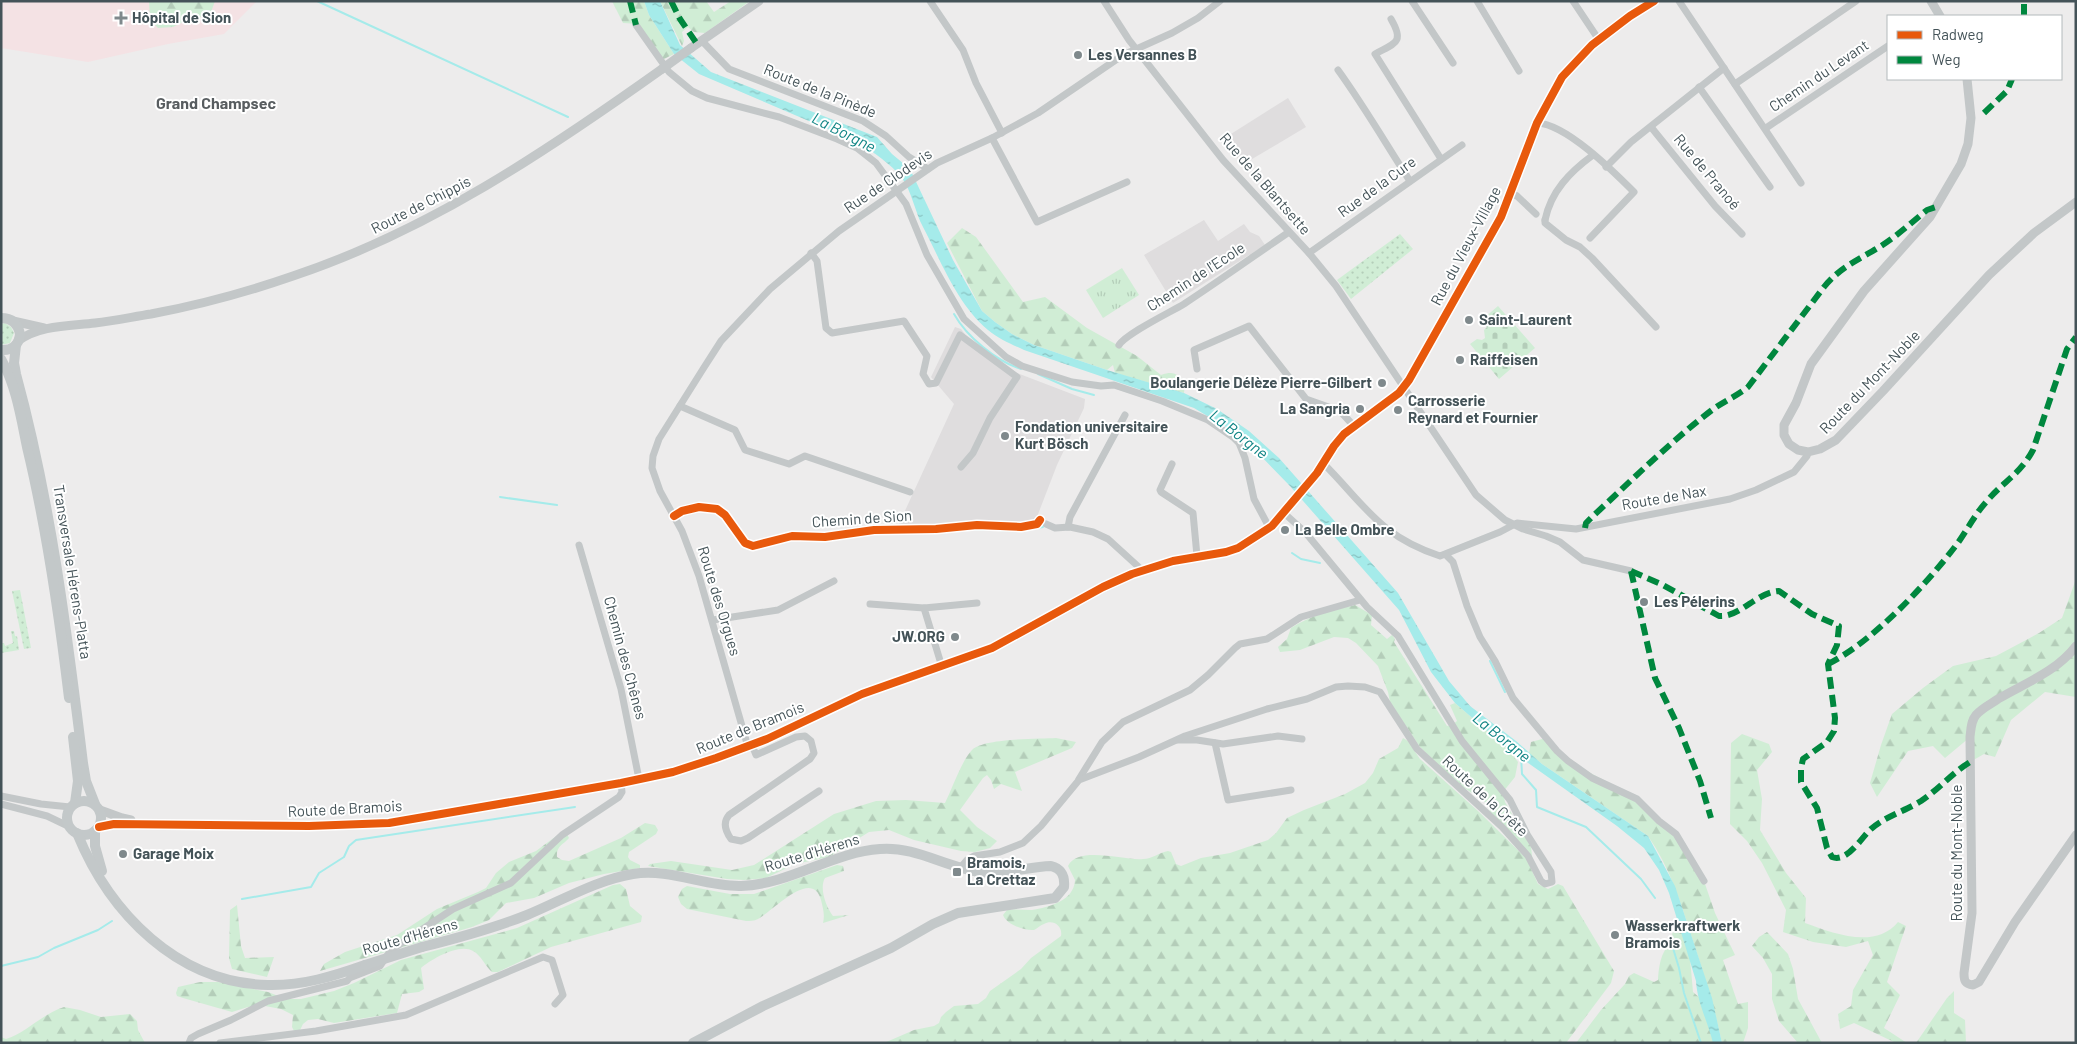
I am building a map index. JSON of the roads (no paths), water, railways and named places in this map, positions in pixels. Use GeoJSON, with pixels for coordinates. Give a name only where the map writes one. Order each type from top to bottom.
{"type":"FeatureCollection","features":[{"type":"Feature","properties":{"kind":"main road"},"geometry":{"type":"LineString","coordinates":[[1,309],[8,320]]}},
{"type":"Feature","properties":{"kind":"main road","name":"Transversale Hérens-Platta"},"geometry":{"type":"LineString","coordinates":[[8,320],[19,330],[14,357],[16,374],[41,475],[60,575],[86,780],[98,807]]}},
{"type":"Feature","properties":{"kind":"main road"},"geometry":{"type":"LineString","coordinates":[[1,350],[9,350],[17,343]]}},
{"type":"Feature","properties":{"kind":"main road","name":"Transversale Hérens-Platta"},"geometry":{"type":"LineString","coordinates":[[1,359],[8,375],[22,422],[49,557],[78,775],[78,790],[73,805]]}},
{"type":"Feature","properties":{"kind":"main road"},"geometry":{"type":"LineString","coordinates":[[85,800],[98,807],[101,820],[97,829],[86,835],[74,830],[67,817],[73,805],[85,800]]}},
{"type":"Feature","properties":{"kind":"main road","name":"Route d'Hérens"},"geometry":{"type":"LineString","coordinates":[[97,829],[96,852],[107,886]]}},
{"type":"Feature","properties":{"kind":"main road","name":"Route d'Hérens"},"geometry":{"type":"LineString","coordinates":[[74,830],[107,886],[134,923],[163,950],[194,968],[226,980],[270,985],[318,980],[357,970],[422,947],[484,931],[606,882],[632,874],[663,874],[732,886],[760,884],[781,880],[865,850],[886,848],[910,851],[961,867],[992,872],[1051,866],[1058,868],[1063,874],[1064,888],[1055,898],[1048,901],[958,913],[933,924],[891,948],[770,1003],[693,1043]]}},
{"type":"Feature","properties":{"kind":"street","name":"Route de Chippis"},"geometry":{"type":"LineString","coordinates":[[17,343],[28,334],[50,328],[126,318],[210,301],[295,276],[366,248],[432,216],[497,180],[759,1]]}},
{"type":"Feature","properties":{"kind":"street"},"geometry":{"type":"LineString","coordinates":[[930,1],[963,50],[976,83],[1002,133]]}},
{"type":"Feature","properties":{"kind":"street","name":"Rue de la Blantsette"},"geometry":{"type":"LineString","coordinates":[[1104,1],[1135,48],[1223,160],[1309,254],[1354,311],[1476,495],[1491,510],[1513,525],[1560,542],[1583,560],[1631,571]]}},
{"type":"Feature","properties":{"kind":"street"},"geometry":{"type":"LineString","coordinates":[[1412,1],[1453,64]]}},
{"type":"Feature","properties":{"kind":"street"},"geometry":{"type":"LineString","coordinates":[[1477,1],[1519,71]]}},
{"type":"Feature","properties":{"kind":"street"},"geometry":{"type":"LineString","coordinates":[[1574,1],[1598,40]]}},
{"type":"Feature","properties":{"kind":"street","name":"Rue du Vieux-Village"},"geometry":{"type":"LineString","coordinates":[[1293,502],[1310,482],[1334,446],[1353,425],[1399,393],[1417,368],[1501,217],[1511,194],[1518,168],[1537,123],[1562,77],[1577,59],[1598,40],[1654,1]]}},
{"type":"Feature","properties":{"kind":"street"},"geometry":{"type":"LineString","coordinates":[[1679,1],[1802,183]]}},
{"type":"Feature","properties":{"kind":"street"},"geometry":{"type":"LineString","coordinates":[[1735,84],[1856,1]]}},
{"type":"Feature","properties":{"kind":"street"},"geometry":{"type":"LineString","coordinates":[[1931,1],[1939,15]]}},
{"type":"Feature","properties":{"kind":"street","name":"Rue de Clodevis"},"geometry":{"type":"LineString","coordinates":[[652,468],[655,448],[721,341],[770,289],[811,253],[839,231],[949,156],[992,138],[1038,113],[1107,64],[1135,48],[1172,33],[1198,18],[1217,2]]}},
{"type":"Feature","properties":{"kind":"street"},"geometry":{"type":"LineString","coordinates":[[1391,19],[1399,32],[1399,38],[1395,43],[1375,54],[1441,159]]}},
{"type":"Feature","properties":{"kind":"street"},"geometry":{"type":"LineString","coordinates":[[636,25],[669,72],[692,91],[707,98],[779,117],[857,148],[876,163],[898,190],[906,204],[927,255],[955,306],[964,319],[994,348],[1022,366],[1072,382],[1101,386],[1114,385],[1162,401],[1208,420],[1238,443],[1245,458],[1254,499],[1269,527]]}},
{"type":"Feature","properties":{"kind":"street","name":"Route de la Pinède"},"geometry":{"type":"LineString","coordinates":[[702,41],[729,69],[863,121],[886,136],[909,157],[928,169]]}},
{"type":"Feature","properties":{"kind":"street","name":"Chemin du Levant"},"geometry":{"type":"LineString","coordinates":[[1766,128],[1887,47]]}},
{"type":"Feature","properties":{"kind":"street"},"geometry":{"type":"LineString","coordinates":[[1606,167],[1650,126],[1724,68]]}},
{"type":"Feature","properties":{"kind":"street"},"geometry":{"type":"LineString","coordinates":[[1338,70],[1360,100],[1379,134],[1410,181]]}},
{"type":"Feature","properties":{"kind":"street","name":"Route du Mont-Noble"},"geometry":{"type":"LineString","coordinates":[[1967,80],[1971,102],[1970,128],[1961,164],[1930,217],[1864,291],[1811,364],[1784,425],[1784,435],[1789,444],[1798,450],[1808,452],[1820,449],[1836,440],[1989,275],[2029,237],[2076,202]]}},
{"type":"Feature","properties":{"kind":"street"},"geometry":{"type":"LineString","coordinates":[[1699,87],[1770,187]]}},
{"type":"Feature","properties":{"kind":"street"},"geometry":{"type":"LineString","coordinates":[[1537,123],[1546,123],[1558,128],[1593,155],[1634,192],[1590,238]]}},
{"type":"Feature","properties":{"kind":"street","name":"Rue de Pranoé"},"geometry":{"type":"LineString","coordinates":[[1650,126],[1715,206],[1742,234]]}},
{"type":"Feature","properties":{"kind":"street"},"geometry":{"type":"LineString","coordinates":[[992,138],[1037,222],[1127,182]]}},
{"type":"Feature","properties":{"kind":"street","name":"Rue de la Cure"},"geometry":{"type":"LineString","coordinates":[[1309,254],[1462,145]]}},
{"type":"Feature","properties":{"kind":"street"},"geometry":{"type":"LineString","coordinates":[[1545,220],[1550,203],[1566,178],[1593,155]]}},
{"type":"Feature","properties":{"kind":"street"},"geometry":{"type":"LineString","coordinates":[[1511,194],[1545,220],[1545,223],[1566,240],[1580,247],[1592,258],[1656,327]]}},
{"type":"Feature","properties":{"kind":"street","name":"Chemin de l'Ecole"},"geometry":{"type":"LineString","coordinates":[[1119,345],[1122,340],[1184,304],[1289,232]]}},
{"type":"Feature","properties":{"kind":"street"},"geometry":{"type":"LineString","coordinates":[[811,253],[817,261],[826,328],[832,333],[904,321],[927,356],[923,374],[929,384],[936,383],[960,334],[1017,377],[990,418],[973,452],[961,468]]}},
{"type":"Feature","properties":{"kind":"street","name":"Route de Chippis"},"geometry":{"type":"LineString","coordinates":[[8,320],[29,326],[50,328]]}},
{"type":"Feature","properties":{"kind":"street"},"geometry":{"type":"LineString","coordinates":[[1197,369],[1194,350],[1249,326],[1306,399],[1340,411],[1353,425]]}},
{"type":"Feature","properties":{"kind":"street"},"geometry":{"type":"LineString","coordinates":[[680,406],[735,430],[745,450],[789,464],[805,456],[910,492]]}},
{"type":"Feature","properties":{"kind":"street"},"geometry":{"type":"LineString","coordinates":[[1068,527],[1070,517],[1125,415]]}},
{"type":"Feature","properties":{"kind":"street","name":"Route de Nax"},"geometry":{"type":"LineString","coordinates":[[1513,525],[1519,523],[1576,529],[1720,501],[1756,490],[1786,477],[1797,470],[1807,456]]}},
{"type":"Feature","properties":{"kind":"street"},"geometry":{"type":"LineString","coordinates":[[1324,462],[1373,518],[1401,540],[1427,552],[1440,556],[1513,525]]}},
{"type":"Feature","properties":{"kind":"street"},"geometry":{"type":"LineString","coordinates":[[1172,464],[1162,484],[1161,492],[1193,513],[1197,556]]}},
{"type":"Feature","properties":{"kind":"street","name":"Route des Orgues"},"geometry":{"type":"LineString","coordinates":[[652,468],[660,491],[682,531],[694,562],[750,746]]}},
{"type":"Feature","properties":{"kind":"street","name":"Route de Bramois"},"geometry":{"type":"LineString","coordinates":[[97,829],[114,824],[309,826],[389,823],[621,783],[692,766],[750,746],[862,694],[942,667],[1000,644],[1103,587],[1142,570],[1234,549],[1269,527],[1293,502]]}},
{"type":"Feature","properties":{"kind":"street","name":"Route de la Crête"},"geometry":{"type":"LineString","coordinates":[[1079,780],[1108,770],[1177,740],[1267,709],[1307,699],[1336,687],[1356,686],[1377,690],[1383,695],[1417,750],[1502,827],[1528,856],[1541,881],[1545,884],[1553,880],[1551,872],[1528,836],[1510,800],[1462,741],[1398,636],[1360,600],[1305,532],[1284,513]]}},
{"type":"Feature","properties":{"kind":"street"},"geometry":{"type":"LineString","coordinates":[[1046,524],[1055,528],[1068,527],[1093,532],[1108,539],[1142,570]]}},
{"type":"Feature","properties":{"kind":"street","name":"Chemin des Chênes"},"geometry":{"type":"LineString","coordinates":[[579,545],[621,689],[639,779]]}},
{"type":"Feature","properties":{"kind":"street"},"geometry":{"type":"LineString","coordinates":[[1446,554],[1453,562],[1467,606],[1480,637],[1495,661],[1513,698],[1557,751],[1568,761],[1592,778],[1637,799],[1659,821],[1676,834],[1704,881]]}},
{"type":"Feature","properties":{"kind":"street"},"geometry":{"type":"LineString","coordinates":[[713,620],[778,610],[834,581]]}},
{"type":"Feature","properties":{"kind":"street"},"geometry":{"type":"LineString","coordinates":[[961,867],[974,856],[1000,852],[1023,843],[1041,826],[1079,780],[1102,742],[1124,722],[1190,690],[1208,676],[1240,644],[1267,638],[1301,617],[1360,600]]}},
{"type":"Feature","properties":{"kind":"street"},"geometry":{"type":"LineString","coordinates":[[870,604],[924,608],[977,604]]}},
{"type":"Feature","properties":{"kind":"street"},"geometry":{"type":"LineString","coordinates":[[924,608],[942,667]]}},
{"type":"Feature","properties":{"kind":"street","name":"Route du Mont-Noble"},"geometry":{"type":"LineString","coordinates":[[2076,646],[2060,663],[2047,673],[2020,686],[1982,709],[1971,724],[1972,913],[1964,973],[1964,980],[1967,984],[1973,986],[1979,982],[2015,922],[2076,835]]}},
{"type":"Feature","properties":{"kind":"street","name":"Route de Bramois"},"geometry":{"type":"LineString","coordinates":[[750,746],[756,756],[796,737],[805,736],[811,741],[814,753],[810,759],[729,815],[725,826],[732,839],[741,841],[748,838],[819,791]]}},
{"type":"Feature","properties":{"kind":"street","name":"Route de la Crête"},"geometry":{"type":"LineString","coordinates":[[1177,740],[1241,743],[1278,736],[1302,739]]}},
{"type":"Feature","properties":{"kind":"street"},"geometry":{"type":"LineString","coordinates":[[1215,743],[1228,800],[1291,790]]}},
{"type":"Feature","properties":{"kind":"street"},"geometry":{"type":"LineString","coordinates":[[189,1043],[191,1038],[198,1034],[268,1001],[347,981],[357,970],[380,966],[391,950],[453,909],[510,883],[562,834],[621,795],[621,783]]}},
{"type":"Feature","properties":{"kind":"street"},"geometry":{"type":"LineString","coordinates":[[1,796],[41,804],[73,805]]}},
{"type":"Feature","properties":{"kind":"street"},"geometry":{"type":"LineString","coordinates":[[1,804],[48,816],[74,830]]}},
{"type":"Feature","properties":{"kind":"street","name":"Route de Bramois"},"geometry":{"type":"LineString","coordinates":[[98,807],[122,818],[171,824]]}},
{"type":"Feature","properties":{"kind":"street"},"geometry":{"type":"LineString","coordinates":[[220,1043],[316,1031],[406,1015],[543,957],[552,960],[562,988],[563,995],[555,1004]]}},
{"type":"Feature","properties":{"kind":"water","name":"La Borgne"},"geometry":{"type":"Polygon","coordinates":[[[644,1],[660,1],[680,45],[711,72],[877,137],[892,154],[910,169],[953,260],[982,311],[995,322],[1012,334],[1034,345],[1107,370],[1184,393],[1217,409],[1249,431],[1279,458],[1398,593],[1449,681],[1470,706],[1516,741],[1542,764],[1648,836],[1675,886],[1712,998],[1722,1043],[1713,1043],[1669,893],[1659,870],[1644,848],[1617,826],[1507,748],[1455,703],[1431,672],[1399,610],[1289,485],[1255,450],[1229,429],[1194,408],[1024,350],[992,333],[967,308],[943,268],[902,178],[882,158],[858,142],[699,74],[674,54],[649,15],[644,1]]]}},
{"type":"Feature","properties":{"kind":"waterway"},"geometry":{"type":"LineString","coordinates":[[317,1],[568,117]]}},
{"type":"Feature","properties":{"kind":"waterway"},"geometry":{"type":"LineString","coordinates":[[954,314],[966,331],[983,347],[1002,360],[1021,369]]}},
{"type":"Feature","properties":{"kind":"waterway"},"geometry":{"type":"LineString","coordinates":[[1038,374],[1072,389],[1094,395]]}},
{"type":"Feature","properties":{"kind":"waterway"},"geometry":{"type":"LineString","coordinates":[[500,497],[557,505]]}},
{"type":"Feature","properties":{"kind":"waterway"},"geometry":{"type":"LineString","coordinates":[[835,539],[877,533],[978,529],[1020,531],[1043,527]]}},
{"type":"Feature","properties":{"kind":"waterway"},"geometry":{"type":"LineString","coordinates":[[1292,553],[1301,559],[1320,563]]}},
{"type":"Feature","properties":{"kind":"waterway"},"geometry":{"type":"LineString","coordinates":[[1490,661],[1505,692]]}},
{"type":"Feature","properties":{"kind":"waterway","name":"La Borgne"},"geometry":{"type":"LineString","coordinates":[[1521,756],[1522,774],[1536,790],[1537,807],[1586,827],[1641,879],[1655,898]]}},
{"type":"Feature","properties":{"kind":"waterway"},"geometry":{"type":"LineString","coordinates":[[242,899],[311,887],[319,873],[344,857],[349,846],[356,840],[575,807]]}},
{"type":"Feature","properties":{"kind":"waterway"},"geometry":{"type":"LineString","coordinates":[[1,966],[38,957],[54,948],[98,930],[112,921]]}},
{"type":"Feature","properties":{"kind":"waterway"},"geometry":{"type":"LineString","coordinates":[[1670,938],[1684,993],[1701,1043]]}},
{"type":"Feature","properties":{"kind":"place","name":"Hôpital de Sion"},"geometry":{"type":"Point","coordinates":[121,18]}},
{"type":"Feature","properties":{"kind":"place","name":"Les Versannes B"},"geometry":{"type":"Point","coordinates":[1078,55]}},
{"type":"Feature","properties":{"kind":"place","name":"Saint-Laurent"},"geometry":{"type":"Point","coordinates":[1469,320]}},
{"type":"Feature","properties":{"kind":"place","name":"Raiffeisen"},"geometry":{"type":"Point","coordinates":[1460,360]}},
{"type":"Feature","properties":{"kind":"place","name":"Boulangerie Délèze Pierre-Gilbert"},"geometry":{"type":"Point","coordinates":[1382,383]}},
{"type":"Feature","properties":{"kind":"place","name":"La Sangria"},"geometry":{"type":"Point","coordinates":[1360,409]}},
{"type":"Feature","properties":{"kind":"place","name":"Carrosserie Reynard et Fournier"},"geometry":{"type":"Point","coordinates":[1398,410]}},
{"type":"Feature","properties":{"kind":"place","name":"Fondation universitaire Kurt Bösch"},"geometry":{"type":"Point","coordinates":[1005,436]}},
{"type":"Feature","properties":{"kind":"place","name":"La Belle Ombre"},"geometry":{"type":"Point","coordinates":[1285,530]}},
{"type":"Feature","properties":{"kind":"place","name":"Les Pélerins"},"geometry":{"type":"Point","coordinates":[1644,602]}},
{"type":"Feature","properties":{"kind":"place","name":"JW.ORG"},"geometry":{"type":"Point","coordinates":[955,637]}},
{"type":"Feature","properties":{"kind":"place","name":"Garage Moix"},"geometry":{"type":"Point","coordinates":[123,854]}},
{"type":"Feature","properties":{"kind":"place","name":"Bramois, La Crettaz"},"geometry":{"type":"Point","coordinates":[957,872]}},
{"type":"Feature","properties":{"kind":"place","name":"Wasserkraftwerk Bramois"},"geometry":{"type":"Point","coordinates":[1615,935]}},
{"type":"Feature","properties":{"kind":"district","name":"Grand Champsec"},"geometry":{"type":"Point","coordinates":[216,103]}}]}
